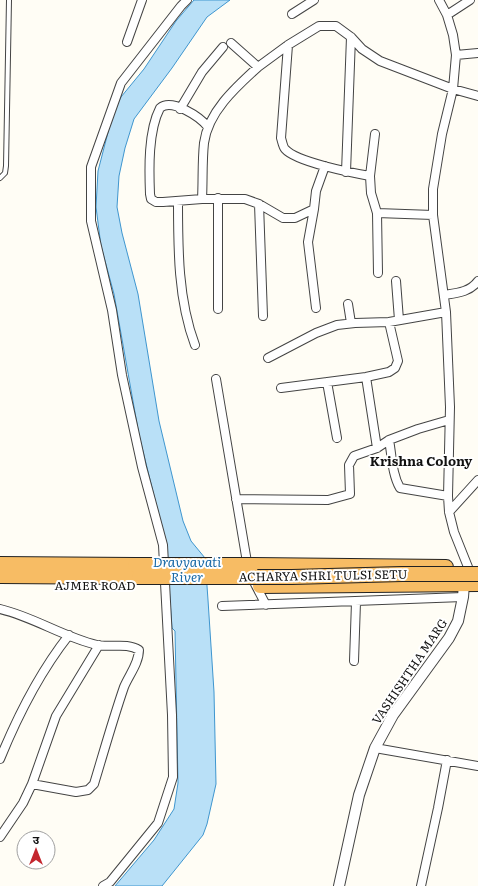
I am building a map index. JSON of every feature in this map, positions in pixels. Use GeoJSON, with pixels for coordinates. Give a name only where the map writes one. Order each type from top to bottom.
{"type":"FeatureCollection","features":[{"type":"Feature","properties":{"kind":"highway","name":"AJMER ROAD"},"geometry":{"type":"LineString","coordinates":[[0,564],[252,565],[475,570]]}},
{"type":"Feature","properties":{"kind":"highway","name":"ACHARYA SHRI TULSI SETU"},"geometry":{"type":"LineString","coordinates":[[0,576],[292,577],[475,570]]}},
{"type":"Feature","properties":{"kind":"highway","name":"AJMER ROAD"},"geometry":{"type":"LineString","coordinates":[[0,584],[468,588]]}},
{"type":"Feature","properties":{"kind":"street"},"geometry":{"type":"LineString","coordinates":[[127,42],[142,0]]}},
{"type":"Feature","properties":{"kind":"street"},"geometry":{"type":"LineString","coordinates":[[103,886],[110,882],[158,823],[173,777],[172,715],[162,545],[142,467],[122,374],[112,310],[91,221],[91,167],[121,84],[187,0]]}},
{"type":"Feature","properties":{"kind":"street"},"geometry":{"type":"LineString","coordinates":[[292,14],[314,0]]}},
{"type":"Feature","properties":{"kind":"street"},"geometry":{"type":"LineString","coordinates":[[439,0],[447,15],[453,35],[456,55],[453,89],[436,165],[433,189],[433,215],[446,312],[449,420],[449,512],[454,532],[475,570]]}},
{"type":"Feature","properties":{"kind":"street"},"geometry":{"type":"LineString","coordinates":[[447,15],[470,0]]}},
{"type":"Feature","properties":{"kind":"street"},"geometry":{"type":"LineString","coordinates":[[202,199],[204,143],[208,126],[214,115],[235,88],[258,67],[288,45],[319,26],[336,26],[352,37],[362,49],[380,61],[453,89],[478,96]]}},
{"type":"Feature","properties":{"kind":"street"},"geometry":{"type":"LineString","coordinates":[[346,172],[352,37]]}},
{"type":"Feature","properties":{"kind":"street"},"geometry":{"type":"LineString","coordinates":[[180,109],[202,72],[227,45],[258,67]]}},
{"type":"Feature","properties":{"kind":"street"},"geometry":{"type":"LineString","coordinates":[[288,45],[281,138],[285,149],[296,157],[346,172],[370,176]]}},
{"type":"Feature","properties":{"kind":"street"},"geometry":{"type":"LineString","coordinates":[[456,55],[478,53]]}},
{"type":"Feature","properties":{"kind":"street"},"geometry":{"type":"LineString","coordinates":[[208,126],[196,115],[170,105],[163,105],[160,108],[152,138],[150,157],[151,199],[156,202],[218,198],[245,198],[259,204],[283,218],[295,218],[314,210]]}},
{"type":"Feature","properties":{"kind":"street"},"geometry":{"type":"LineString","coordinates":[[375,134],[370,176],[371,193],[377,213],[378,274]]}},
{"type":"Feature","properties":{"kind":"street"},"geometry":{"type":"LineString","coordinates":[[316,308],[308,242],[316,191],[325,166]]}},
{"type":"Feature","properties":{"kind":"street"},"geometry":{"type":"LineString","coordinates":[[218,198],[218,309]]}},
{"type":"Feature","properties":{"kind":"street"},"geometry":{"type":"LineString","coordinates":[[178,201],[180,273],[190,332],[195,345]]}},
{"type":"Feature","properties":{"kind":"street"},"geometry":{"type":"LineString","coordinates":[[259,204],[263,316]]}},
{"type":"Feature","properties":{"kind":"street"},"geometry":{"type":"LineString","coordinates":[[377,213],[433,215]]}},
{"type":"Feature","properties":{"kind":"street"},"geometry":{"type":"LineString","coordinates":[[396,281],[399,320]]}},
{"type":"Feature","properties":{"kind":"street"},"geometry":{"type":"LineString","coordinates":[[444,295],[473,288],[478,281]]}},
{"type":"Feature","properties":{"kind":"street"},"geometry":{"type":"LineString","coordinates":[[348,304],[351,323]]}},
{"type":"Feature","properties":{"kind":"street"},"geometry":{"type":"LineString","coordinates":[[268,358],[316,333],[337,325],[389,322],[446,312]]}},
{"type":"Feature","properties":{"kind":"street"},"geometry":{"type":"LineString","coordinates":[[281,388],[366,377],[389,372],[395,368],[398,361],[389,322]]}},
{"type":"Feature","properties":{"kind":"street"},"geometry":{"type":"LineString","coordinates":[[366,377],[377,448]]}},
{"type":"Feature","properties":{"kind":"street"},"geometry":{"type":"LineString","coordinates":[[216,380],[247,567],[266,605]]}},
{"type":"Feature","properties":{"kind":"street"},"geometry":{"type":"LineString","coordinates":[[327,382],[337,438]]}},
{"type":"Feature","properties":{"kind":"street"},"geometry":{"type":"LineString","coordinates":[[236,498],[328,500],[350,494],[349,465],[354,456],[377,448],[389,440],[418,429],[449,420]]}},
{"type":"Feature","properties":{"kind":"street"},"geometry":{"type":"LineString","coordinates":[[389,440],[393,467],[400,488],[448,496]]}},
{"type":"Feature","properties":{"kind":"street"},"geometry":{"type":"LineString","coordinates":[[449,512],[478,480]]}},
{"type":"Feature","properties":{"kind":"street"},"geometry":{"type":"LineString","coordinates":[[222,606],[356,602],[468,588]]}},
{"type":"Feature","properties":{"kind":"street","name":"VASHISHTHA MARG"},"geometry":{"type":"LineString","coordinates":[[339,886],[358,795],[375,748],[393,715],[449,638],[458,622],[468,588]]}},
{"type":"Feature","properties":{"kind":"street"},"geometry":{"type":"LineString","coordinates":[[354,661],[356,602]]}},
{"type":"Feature","properties":{"kind":"street"},"geometry":{"type":"LineString","coordinates":[[2,612],[27,617],[81,640],[99,645],[134,647],[139,650],[139,656],[120,699],[94,784],[88,790],[76,792],[32,784]]}},
{"type":"Feature","properties":{"kind":"street"},"geometry":{"type":"LineString","coordinates":[[0,759],[29,696],[52,656],[69,635]]}},
{"type":"Feature","properties":{"kind":"street"},"geometry":{"type":"LineString","coordinates":[[0,838],[32,784],[56,716],[99,645]]}},
{"type":"Feature","properties":{"kind":"street"},"geometry":{"type":"LineString","coordinates":[[375,748],[478,766]]}},
{"type":"Feature","properties":{"kind":"street"},"geometry":{"type":"LineString","coordinates":[[421,886],[447,760]]}},
{"type":"Feature","properties":{"kind":"lane"},"geometry":{"type":"LineString","coordinates":[[0,178],[5,172],[6,166],[9,0]]}},
{"type":"Feature","properties":{"kind":"water","name":"Dravyavati River"},"geometry":{"type":"Polygon","coordinates":[[[194,0],[230,0],[207,17],[172,68],[134,119],[125,148],[119,176],[117,207],[122,233],[138,294],[159,421],[183,521],[191,541],[205,558],[214,692],[216,784],[203,835],[162,886],[115,886],[154,840],[174,809],[178,783],[175,631],[172,628],[167,559],[157,508],[139,435],[114,294],[101,246],[96,207],[98,171],[113,113],[121,97],[144,69],[176,21],[194,0]]]}},
{"type":"Feature","properties":{"kind":"district","name":"Krishna Colony"},"geometry":{"type":"Point","coordinates":[421,460]}}]}
